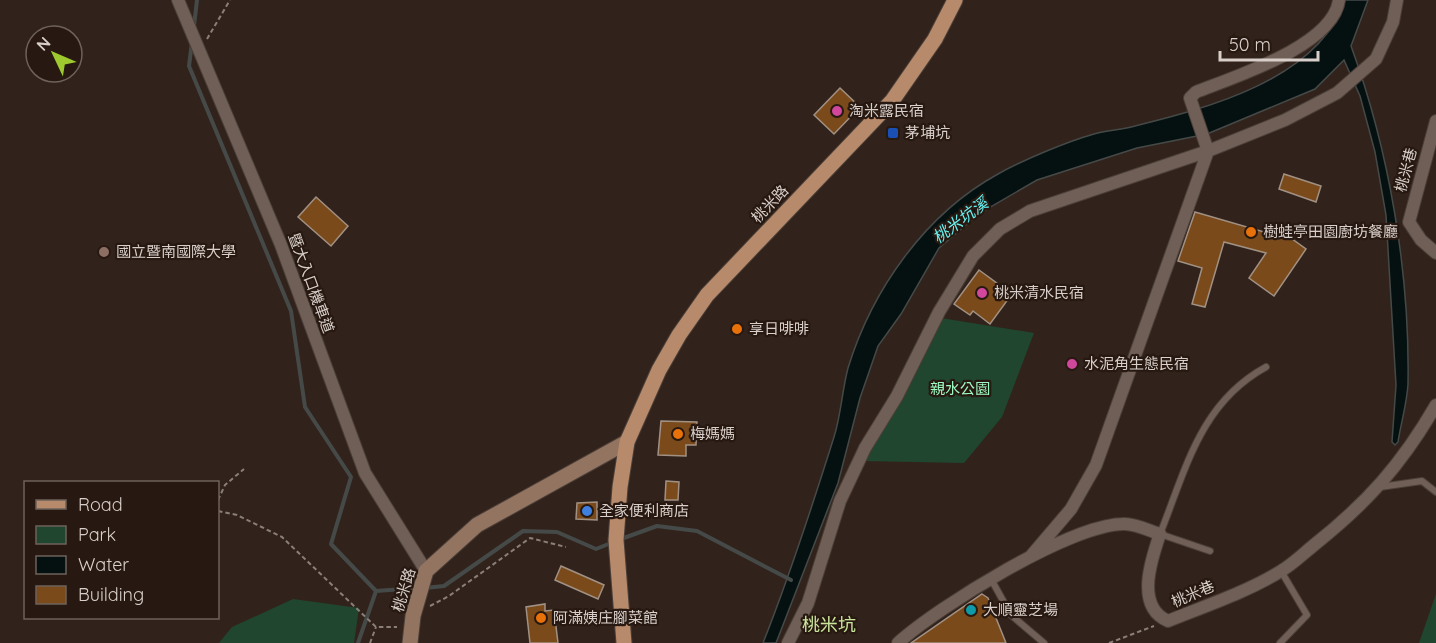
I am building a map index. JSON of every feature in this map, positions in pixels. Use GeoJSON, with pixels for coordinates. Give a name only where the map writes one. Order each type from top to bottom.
{"type":"FeatureCollection","features":[{"type":"Feature","properties":{"kind":"main road","name":"桃米路"},"geometry":{"type":"LineString","coordinates":[[624,643],[616,540],[620,487],[627,442],[659,370],[679,335],[707,295],[892,101],[935,39],[955,0]]}},
{"type":"Feature","properties":{"kind":"street","name":"暨大入口機車道"},"geometry":{"type":"LineString","coordinates":[[178,0],[201,50],[281,245],[364,473],[426,571]]}},
{"type":"Feature","properties":{"kind":"street"},"geometry":{"type":"LineString","coordinates":[[1027,560],[1071,509],[1096,465],[1206,146],[1190,98],[1196,92],[1293,52],[1330,21],[1339,0]]}},
{"type":"Feature","properties":{"kind":"street"},"geometry":{"type":"LineString","coordinates":[[788,643],[808,603],[840,501],[865,448],[897,396],[939,312],[973,256],[1000,229],[1030,211],[1206,146],[1285,120],[1337,93],[1376,59],[1393,22],[1397,0]]}},
{"type":"Feature","properties":{"kind":"street","name":"桃米巷"},"geometry":{"type":"LineString","coordinates":[[1436,121],[1409,222],[1420,240],[1436,254]]}},
{"type":"Feature","properties":{"kind":"street","name":"桃米巷"},"geometry":{"type":"LineString","coordinates":[[1160,534],[1151,562],[1150,608],[1158,616],[1168,621],[1281,571],[1335,529],[1380,487],[1417,438],[1436,405]]}},
{"type":"Feature","properties":{"kind":"street","name":"桃米路"},"geometry":{"type":"LineString","coordinates":[[412,629],[426,571],[477,525],[627,442]]}},
{"type":"Feature","properties":{"kind":"street"},"geometry":{"type":"LineString","coordinates":[[898,643],[914,628],[991,578],[1093,531],[1125,524],[1160,534]]}},
{"type":"Feature","properties":{"kind":"lane"},"geometry":{"type":"LineString","coordinates":[[1210,551],[1160,534],[1193,445],[1231,391],[1246,378],[1266,367]]}},
{"type":"Feature","properties":{"kind":"lane"},"geometry":{"type":"LineString","coordinates":[[1380,487],[1422,481],[1436,492]]}},
{"type":"Feature","properties":{"kind":"lane"},"geometry":{"type":"LineString","coordinates":[[1280,643],[1307,615],[1281,571]]}},
{"type":"Feature","properties":{"kind":"lane"},"geometry":{"type":"LineString","coordinates":[[991,578],[1011,615],[1044,643]]}},
{"type":"Feature","properties":{"kind":"path"},"geometry":{"type":"LineString","coordinates":[[201,50],[230,0]]}},
{"type":"Feature","properties":{"kind":"path"},"geometry":{"type":"LineString","coordinates":[[219,498],[225,485],[244,469]]}},
{"type":"Feature","properties":{"kind":"path"},"geometry":{"type":"LineString","coordinates":[[219,511],[237,515],[282,537],[376,627],[412,629],[449,596],[530,538],[566,547]]}},
{"type":"Feature","properties":{"kind":"path"},"geometry":{"type":"LineString","coordinates":[[1109,643],[1168,621]]}},
{"type":"Feature","properties":{"kind":"path"},"geometry":{"type":"LineString","coordinates":[[370,643],[376,627]]}},
{"type":"Feature","properties":{"kind":"green space","name":"親水公園"},"geometry":{"type":"Polygon","coordinates":[[[941,318],[1034,333],[1002,417],[964,463],[862,461],[941,318]]]}},
{"type":"Feature","properties":{"kind":"green space"},"geometry":{"type":"Polygon","coordinates":[[[1436,594],[1436,643],[1419,643],[1436,594]]]}},
{"type":"Feature","properties":{"kind":"green space"},"geometry":{"type":"Polygon","coordinates":[[[293,599],[359,608],[354,643],[219,643],[232,627],[293,599]]]}},
{"type":"Feature","properties":{"kind":"water","name":"桃米坑溪"},"geometry":{"type":"Polygon","coordinates":[[[1345,0],[1368,0],[1351,46],[1376,127],[1401,255],[1408,342],[1408,384],[1398,442],[1395,445],[1392,442],[1396,385],[1386,215],[1375,152],[1360,96],[1344,60],[1315,89],[1207,134],[1137,148],[1037,180],[980,213],[939,248],[901,314],[878,346],[860,398],[838,483],[776,643],[763,643],[834,437],[848,368],[858,339],[887,283],[925,232],[947,210],[972,191],[998,174],[1032,157],[1094,134],[1195,110],[1258,86],[1286,70],[1311,50],[1332,27],[1345,0]]]}},
{"type":"Feature","properties":{"kind":"building","name":"淘米露民宿"},"geometry":{"type":"Polygon","coordinates":[[[840,88],[860,107],[834,134],[814,115],[840,88]]]}},
{"type":"Feature","properties":{"kind":"building"},"geometry":{"type":"Polygon","coordinates":[[[1284,174],[1321,186],[1316,202],[1279,189],[1284,174]]]}},
{"type":"Feature","properties":{"kind":"building"},"geometry":{"type":"Polygon","coordinates":[[[316,197],[348,226],[331,246],[298,217],[316,197]]]}},
{"type":"Feature","properties":{"kind":"building"},"geometry":{"type":"Polygon","coordinates":[[[1195,212],[1278,236],[1281,231],[1306,249],[1274,296],[1249,278],[1266,253],[1224,242],[1205,307],[1192,304],[1202,268],[1178,261],[1195,212]]]}},
{"type":"Feature","properties":{"kind":"building","name":"桃米清水民宿"},"geometry":{"type":"Polygon","coordinates":[[[979,270],[998,284],[995,288],[1009,298],[990,324],[973,311],[970,315],[954,304],[979,270]]]}},
{"type":"Feature","properties":{"kind":"building","name":"梅媽媽"},"geometry":{"type":"Polygon","coordinates":[[[661,421],[697,422],[696,445],[686,445],[686,456],[658,455],[661,421]]]}},
{"type":"Feature","properties":{"kind":"building"},"geometry":{"type":"Polygon","coordinates":[[[666,481],[679,482],[678,500],[665,500],[666,481]]]}},
{"type":"Feature","properties":{"kind":"building","name":"全家便利商店"},"geometry":{"type":"Polygon","coordinates":[[[597,502],[597,520],[576,519],[577,503],[597,502]]]}},
{"type":"Feature","properties":{"kind":"building"},"geometry":{"type":"Polygon","coordinates":[[[561,566],[604,585],[598,599],[555,580],[561,566]]]}},
{"type":"Feature","properties":{"kind":"building","name":"大順靈芝場"},"geometry":{"type":"Polygon","coordinates":[[[982,594],[988,598],[1006,643],[911,643],[982,594]]]}},
{"type":"Feature","properties":{"kind":"building","name":"阿滿姨庄腳菜館"},"geometry":{"type":"Polygon","coordinates":[[[545,604],[545,611],[554,610],[558,643],[530,643],[526,607],[545,604]]]}},
{"type":"Feature","properties":{"kind":"waterway"},"geometry":{"type":"LineString","coordinates":[[194,26],[197,0]]}},
{"type":"Feature","properties":{"kind":"waterway"},"geometry":{"type":"LineString","coordinates":[[192,42],[189,66],[291,311],[305,407],[351,477],[331,544],[376,591],[417,588]]}},
{"type":"Feature","properties":{"kind":"waterway"},"geometry":{"type":"LineString","coordinates":[[621,539],[657,526],[697,531],[791,580]]}},
{"type":"Feature","properties":{"kind":"waterway"},"geometry":{"type":"LineString","coordinates":[[425,588],[444,586],[523,531],[557,532],[596,549],[611,543]]}},
{"type":"Feature","properties":{"kind":"waterway"},"geometry":{"type":"LineString","coordinates":[[358,643],[376,591]]}},
{"type":"Feature","properties":{"kind":"place","name":"淘米露民宿"},"geometry":{"type":"Point","coordinates":[837,111]}},
{"type":"Feature","properties":{"kind":"place","name":"茅埔坑"},"geometry":{"type":"Point","coordinates":[893,133]}},
{"type":"Feature","properties":{"kind":"place","name":"樹蛙亭田園廚坊餐廳"},"geometry":{"type":"Point","coordinates":[1251,232]}},
{"type":"Feature","properties":{"kind":"place","name":"國立暨南國際大學"},"geometry":{"type":"Point","coordinates":[104,252]}},
{"type":"Feature","properties":{"kind":"place","name":"桃米清水民宿"},"geometry":{"type":"Point","coordinates":[982,293]}},
{"type":"Feature","properties":{"kind":"place","name":"享日啡啡"},"geometry":{"type":"Point","coordinates":[737,329]}},
{"type":"Feature","properties":{"kind":"place","name":"水泥角生態民宿"},"geometry":{"type":"Point","coordinates":[1072,364]}},
{"type":"Feature","properties":{"kind":"place","name":"梅媽媽"},"geometry":{"type":"Point","coordinates":[678,434]}},
{"type":"Feature","properties":{"kind":"place","name":"全家便利商店"},"geometry":{"type":"Point","coordinates":[587,511]}},
{"type":"Feature","properties":{"kind":"place","name":"大順靈芝場"},"geometry":{"type":"Point","coordinates":[971,610]}},
{"type":"Feature","properties":{"kind":"place","name":"阿滿姨庄腳菜館"},"geometry":{"type":"Point","coordinates":[541,618]}},
{"type":"Feature","properties":{"kind":"district","name":"桃米坑"},"geometry":{"type":"Point","coordinates":[829,625]}}]}
